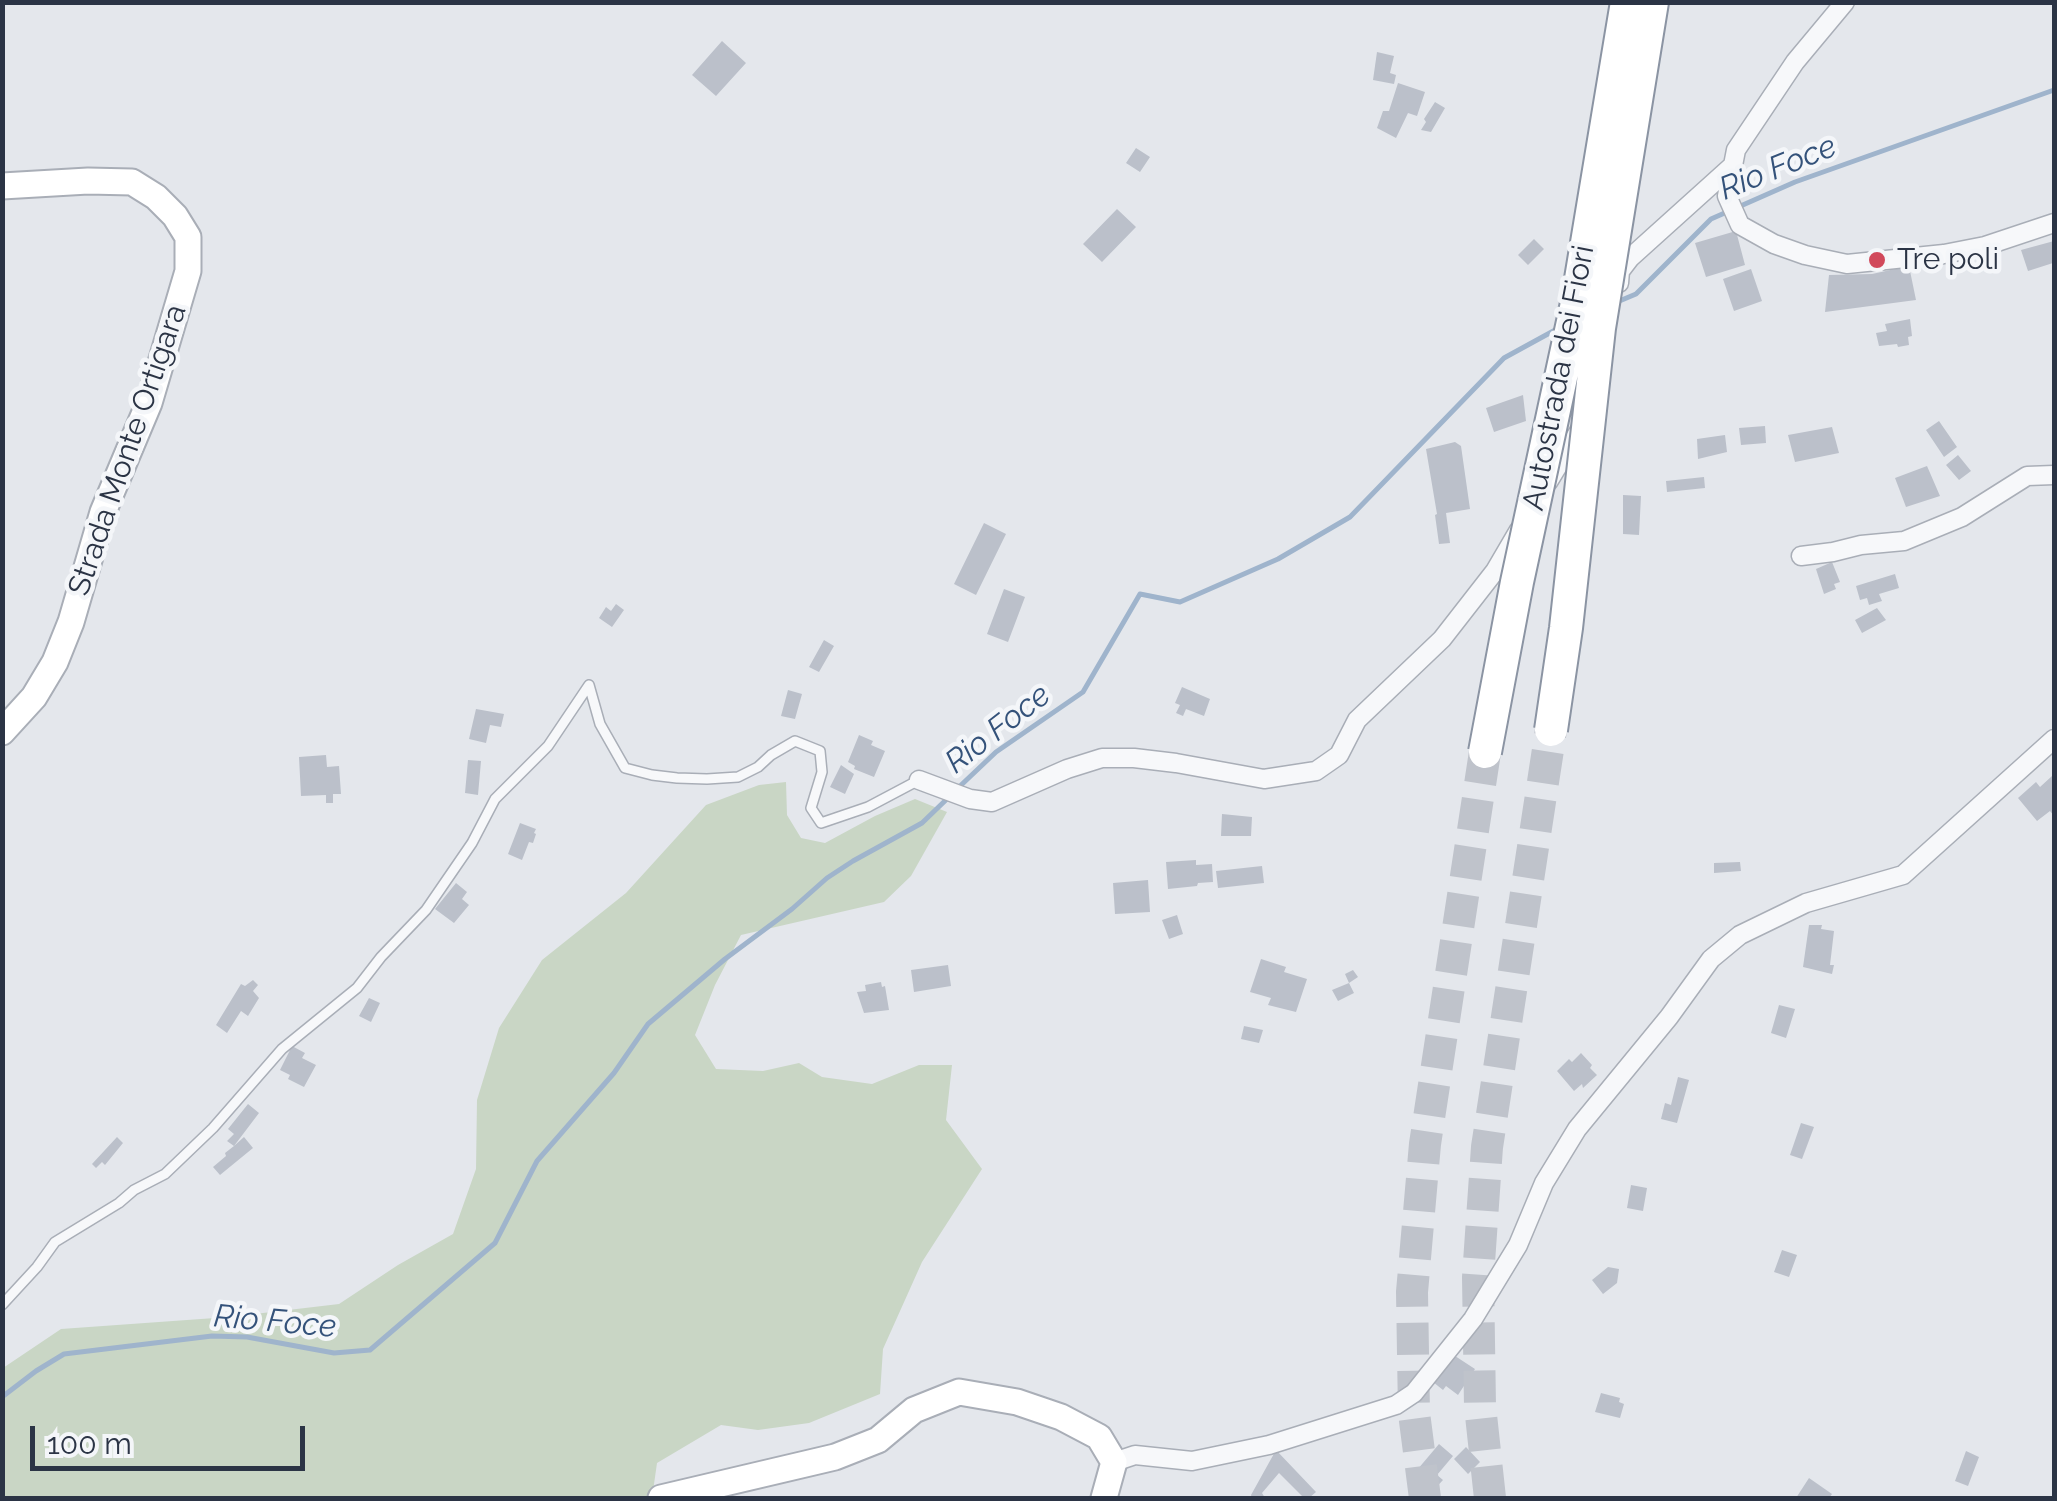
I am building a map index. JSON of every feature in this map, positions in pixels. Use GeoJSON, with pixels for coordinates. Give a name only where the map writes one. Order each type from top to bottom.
{"type":"FeatureCollection","features":[{"type":"Feature","properties":{"kind":"highway","name":"Autostrada dei Fiori"},"geometry":{"type":"LineString","coordinates":[[1485,752],[1571,334],[1627,2]]}},
{"type":"Feature","properties":{"kind":"highway","name":"Autostrada dei Fiori"},"geometry":{"type":"LineString","coordinates":[[1551,730],[1599,328],[1652,2]]}},
{"type":"Feature","properties":{"kind":"main road","name":"Strada Monte Ortigara"},"geometry":{"type":"LineString","coordinates":[[2,186],[132,182],[156,197],[175,216],[188,237],[188,271],[150,403],[103,512],[56,662],[34,696],[2,732]]}},
{"type":"Feature","properties":{"kind":"main road"},"geometry":{"type":"LineString","coordinates":[[661,1498],[835,1457],[878,1440],[914,1410],[959,1392],[1017,1402],[1061,1417],[1099,1437],[1114,1462],[1104,1498]]}},
{"type":"Feature","properties":{"kind":"street"},"geometry":{"type":"LineString","coordinates":[[1845,2],[1795,62],[1736,150],[1727,196],[1740,225],[1774,244],[1848,264],[1985,246],[2054,223]]}},
{"type":"Feature","properties":{"kind":"street"},"geometry":{"type":"LineString","coordinates":[[919,780],[970,799],[992,802],[1102,758],[1176,762],[1264,779],[1316,771],[1339,755],[1357,720],[1442,639],[1495,571],[1585,422],[1610,361],[1620,271],[1731,167]]}},
{"type":"Feature","properties":{"kind":"street"},"geometry":{"type":"LineString","coordinates":[[1802,556],[1861,544],[1904,541],[1962,518],[2027,476],[2054,475]]}},
{"type":"Feature","properties":{"kind":"street"},"geometry":{"type":"LineString","coordinates":[[1114,1462],[1136,1455],[1192,1461],[1269,1445],[1396,1405],[1414,1393],[1482,1304],[1518,1244],[1544,1183],[1578,1129],[1711,959],[1740,935],[1806,903],[1903,875],[2054,739]]}},
{"type":"Feature","properties":{"kind":"lane"},"geometry":{"type":"LineString","coordinates":[[2,1305],[55,1242],[165,1174],[213,1128],[282,1049],[357,988],[380,957],[426,910],[472,842],[495,799],[548,746],[589,685],[600,724],[625,768],[677,778],[738,777],[795,742],[820,751],[822,772],[811,808],[821,823],[868,807],[919,780]]}},
{"type":"Feature","properties":{"kind":"green space"},"geometry":{"type":"Polygon","coordinates":[[[786,782],[787,815],[801,838],[825,843],[915,799],[947,812],[911,876],[884,902],[741,935],[695,1035],[716,1069],[763,1071],[799,1063],[822,1077],[872,1084],[919,1065],[952,1065],[946,1120],[982,1169],[922,1262],[883,1349],[880,1394],[809,1423],[758,1430],[721,1425],[657,1463],[652,1498],[3,1498],[3,1368],[61,1329],[229,1317],[339,1304],[453,1234],[476,1169],[477,1100],[499,1028],[542,960],[626,893],[706,805],[759,785],[786,782]]]}},
{"type":"Feature","properties":{"kind":"building"},"geometry":{"type":"Polygon","coordinates":[[[722,41],[746,63],[716,96],[692,75],[722,41]]]}},
{"type":"Feature","properties":{"kind":"building"},"geometry":{"type":"Polygon","coordinates":[[[1377,52],[1394,56],[1390,73],[1396,75],[1394,84],[1373,80],[1377,52]]]}},
{"type":"Feature","properties":{"kind":"building"},"geometry":{"type":"Polygon","coordinates":[[[1398,83],[1425,92],[1417,116],[1408,113],[1396,138],[1377,128],[1383,111],[1389,111],[1398,83]]]}},
{"type":"Feature","properties":{"kind":"building"},"geometry":{"type":"Polygon","coordinates":[[[1435,102],[1445,108],[1431,132],[1421,130],[1424,119],[1435,102]]]}},
{"type":"Feature","properties":{"kind":"building"},"geometry":{"type":"Polygon","coordinates":[[[1136,148],[1150,157],[1140,172],[1126,163],[1136,148]]]}},
{"type":"Feature","properties":{"kind":"building"},"geometry":{"type":"Polygon","coordinates":[[[1117,209],[1136,227],[1102,262],[1083,244],[1117,209]]]}},
{"type":"Feature","properties":{"kind":"building"},"geometry":{"type":"Polygon","coordinates":[[[1736,231],[1745,265],[1706,277],[1695,243],[1736,231]]]}},
{"type":"Feature","properties":{"kind":"building"},"geometry":{"type":"Polygon","coordinates":[[[1534,239],[1544,249],[1528,265],[1518,255],[1534,239]]]}},
{"type":"Feature","properties":{"kind":"building"},"geometry":{"type":"Polygon","coordinates":[[[2054,241],[2053,263],[2028,271],[2021,250],[2054,241]]]}},
{"type":"Feature","properties":{"kind":"building"},"geometry":{"type":"Polygon","coordinates":[[[1909,266],[1916,300],[1825,312],[1829,275],[1872,274],[1909,266]]]}},
{"type":"Feature","properties":{"kind":"building"},"geometry":{"type":"Polygon","coordinates":[[[1751,269],[1762,301],[1734,311],[1723,279],[1751,269]]]}},
{"type":"Feature","properties":{"kind":"building"},"geometry":{"type":"Polygon","coordinates":[[[1910,319],[1909,345],[1879,346],[1876,333],[1887,331],[1885,324],[1910,319]]]}},
{"type":"Feature","properties":{"kind":"building"},"geometry":{"type":"Polygon","coordinates":[[[1523,395],[1526,421],[1494,432],[1486,408],[1523,395]]]}},
{"type":"Feature","properties":{"kind":"building"},"geometry":{"type":"Polygon","coordinates":[[[1939,421],[1957,447],[1944,457],[1926,430],[1939,421]]]}},
{"type":"Feature","properties":{"kind":"building"},"geometry":{"type":"Polygon","coordinates":[[[1765,426],[1766,443],[1741,445],[1739,428],[1765,426]]]}},
{"type":"Feature","properties":{"kind":"building"},"geometry":{"type":"Polygon","coordinates":[[[1832,427],[1839,453],[1795,462],[1788,435],[1832,427]]]}},
{"type":"Feature","properties":{"kind":"building"},"geometry":{"type":"Polygon","coordinates":[[[1725,435],[1727,452],[1698,459],[1697,439],[1725,435]]]}},
{"type":"Feature","properties":{"kind":"building"},"geometry":{"type":"Polygon","coordinates":[[[1455,442],[1461,446],[1470,509],[1446,513],[1450,543],[1439,544],[1426,449],[1455,442]]]}},
{"type":"Feature","properties":{"kind":"building"},"geometry":{"type":"Polygon","coordinates":[[[1958,455],[1971,471],[1959,480],[1946,465],[1958,455]]]}},
{"type":"Feature","properties":{"kind":"building"},"geometry":{"type":"Polygon","coordinates":[[[1927,466],[1940,496],[1906,507],[1895,478],[1927,466]]]}},
{"type":"Feature","properties":{"kind":"building"},"geometry":{"type":"Polygon","coordinates":[[[1704,477],[1705,488],[1667,492],[1666,481],[1704,477]]]}},
{"type":"Feature","properties":{"kind":"building"},"geometry":{"type":"Polygon","coordinates":[[[1623,495],[1641,496],[1639,535],[1623,534],[1623,495]]]}},
{"type":"Feature","properties":{"kind":"building"},"geometry":{"type":"Polygon","coordinates":[[[984,523],[1006,534],[976,595],[954,584],[984,523]]]}},
{"type":"Feature","properties":{"kind":"building"},"geometry":{"type":"Polygon","coordinates":[[[1832,562],[1840,582],[1834,584],[1836,589],[1824,594],[1816,569],[1832,562]]]}},
{"type":"Feature","properties":{"kind":"building"},"geometry":{"type":"Polygon","coordinates":[[[1895,574],[1899,588],[1879,594],[1882,601],[1869,605],[1867,598],[1860,600],[1856,586],[1895,574]]]}},
{"type":"Feature","properties":{"kind":"building"},"geometry":{"type":"Polygon","coordinates":[[[1004,589],[1025,597],[1008,642],[987,634],[1004,589]]]}},
{"type":"Feature","properties":{"kind":"building"},"geometry":{"type":"Polygon","coordinates":[[[616,604],[624,610],[612,627],[599,618],[606,607],[611,611],[616,604]]]}},
{"type":"Feature","properties":{"kind":"building"},"geometry":{"type":"Polygon","coordinates":[[[1877,608],[1886,620],[1862,633],[1855,620],[1877,608]]]}},
{"type":"Feature","properties":{"kind":"building"},"geometry":{"type":"Polygon","coordinates":[[[824,640],[834,646],[819,672],[809,667],[824,640]]]}},
{"type":"Feature","properties":{"kind":"building"},"geometry":{"type":"Polygon","coordinates":[[[1182,687],[1210,699],[1204,716],[1186,709],[1183,716],[1176,713],[1180,705],[1175,703],[1182,687]]]}},
{"type":"Feature","properties":{"kind":"building"},"geometry":{"type":"Polygon","coordinates":[[[788,690],[802,694],[795,719],[781,716],[788,690]]]}},
{"type":"Feature","properties":{"kind":"building"},"geometry":{"type":"Polygon","coordinates":[[[476,709],[504,714],[501,727],[490,725],[486,743],[469,739],[476,709]]]}},
{"type":"Feature","properties":{"kind":"building"},"geometry":{"type":"Polygon","coordinates":[[[859,735],[885,751],[874,777],[854,769],[848,762],[859,735]]]}},
{"type":"Feature","properties":{"kind":"building"},"geometry":{"type":"Polygon","coordinates":[[[326,755],[327,767],[339,766],[341,794],[333,794],[333,803],[326,803],[326,795],[301,796],[299,757],[326,755]]]}},
{"type":"Feature","properties":{"kind":"building"},"geometry":{"type":"Polygon","coordinates":[[[468,760],[481,761],[478,795],[465,793],[468,760]]]}},
{"type":"Feature","properties":{"kind":"building"},"geometry":{"type":"Polygon","coordinates":[[[841,765],[854,774],[845,794],[830,787],[841,765]]]}},
{"type":"Feature","properties":{"kind":"building"},"geometry":{"type":"Polygon","coordinates":[[[2052,776],[2054,816],[2050,811],[2037,821],[2018,798],[2036,782],[2040,787],[2052,776]]]}},
{"type":"Feature","properties":{"kind":"building"},"geometry":{"type":"Polygon","coordinates":[[[1222,814],[1252,817],[1251,836],[1221,836],[1222,814]]]}},
{"type":"Feature","properties":{"kind":"building"},"geometry":{"type":"Polygon","coordinates":[[[520,823],[536,829],[533,843],[529,842],[522,860],[508,854],[520,823]]]}},
{"type":"Feature","properties":{"kind":"building"},"geometry":{"type":"Polygon","coordinates":[[[1196,860],[1196,865],[1212,864],[1213,882],[1168,889],[1166,862],[1196,860]]]}},
{"type":"Feature","properties":{"kind":"building"},"geometry":{"type":"Polygon","coordinates":[[[1740,862],[1741,871],[1714,873],[1714,863],[1740,862]]]}},
{"type":"Feature","properties":{"kind":"building"},"geometry":{"type":"Polygon","coordinates":[[[1262,866],[1264,883],[1218,888],[1216,871],[1262,866]]]}},
{"type":"Feature","properties":{"kind":"building"},"geometry":{"type":"Polygon","coordinates":[[[1148,880],[1150,912],[1115,914],[1113,883],[1148,880]]]}},
{"type":"Feature","properties":{"kind":"building"},"geometry":{"type":"Polygon","coordinates":[[[456,883],[467,892],[462,899],[469,905],[454,923],[435,909],[456,883]]]}},
{"type":"Feature","properties":{"kind":"building"},"geometry":{"type":"Polygon","coordinates":[[[1177,915],[1183,934],[1169,939],[1162,920],[1177,915]]]}},
{"type":"Feature","properties":{"kind":"building"},"geometry":{"type":"Polygon","coordinates":[[[1809,925],[1822,925],[1821,929],[1834,931],[1832,974],[1803,967],[1809,925]]]}},
{"type":"Feature","properties":{"kind":"building"},"geometry":{"type":"Polygon","coordinates":[[[1261,959],[1307,979],[1296,1012],[1268,1005],[1271,998],[1250,992],[1261,959]]]}},
{"type":"Feature","properties":{"kind":"building"},"geometry":{"type":"Polygon","coordinates":[[[948,965],[951,986],[914,992],[911,970],[948,965]]]}},
{"type":"Feature","properties":{"kind":"building"},"geometry":{"type":"Polygon","coordinates":[[[1353,970],[1358,977],[1349,983],[1345,974],[1353,970]]]}},
{"type":"Feature","properties":{"kind":"building"},"geometry":{"type":"Polygon","coordinates":[[[253,980],[258,985],[253,991],[259,998],[248,1016],[241,1011],[227,1033],[216,1025],[241,984],[245,986],[253,980]]]}},
{"type":"Feature","properties":{"kind":"building"},"geometry":{"type":"Polygon","coordinates":[[[881,982],[889,1010],[864,1013],[857,992],[866,991],[865,985],[881,982]]]}},
{"type":"Feature","properties":{"kind":"building"},"geometry":{"type":"Polygon","coordinates":[[[1349,983],[1354,993],[1338,1001],[1332,990],[1349,983]]]}},
{"type":"Feature","properties":{"kind":"building"},"geometry":{"type":"Polygon","coordinates":[[[369,998],[380,1003],[371,1022],[359,1016],[369,998]]]}},
{"type":"Feature","properties":{"kind":"building"},"geometry":{"type":"Polygon","coordinates":[[[1779,1005],[1795,1009],[1786,1038],[1771,1033],[1779,1005]]]}},
{"type":"Feature","properties":{"kind":"building"},"geometry":{"type":"Polygon","coordinates":[[[1244,1026],[1263,1030],[1259,1043],[1241,1039],[1244,1026]]]}},
{"type":"Feature","properties":{"kind":"building"},"geometry":{"type":"Polygon","coordinates":[[[292,1046],[305,1053],[302,1058],[316,1065],[304,1087],[280,1070],[292,1046]]]}},
{"type":"Feature","properties":{"kind":"building"},"geometry":{"type":"Polygon","coordinates":[[[1581,1053],[1597,1075],[1574,1091],[1557,1071],[1581,1053]]]}},
{"type":"Feature","properties":{"kind":"building"},"geometry":{"type":"Polygon","coordinates":[[[1678,1077],[1689,1080],[1677,1123],[1661,1119],[1665,1103],[1671,1105],[1678,1077]]]}},
{"type":"Feature","properties":{"kind":"building"},"geometry":{"type":"Polygon","coordinates":[[[248,1104],[259,1113],[234,1146],[227,1141],[234,1134],[228,1129],[248,1104]]]}},
{"type":"Feature","properties":{"kind":"building"},"geometry":{"type":"Polygon","coordinates":[[[1801,1123],[1814,1127],[1802,1159],[1790,1155],[1801,1123]]]}},
{"type":"Feature","properties":{"kind":"building"},"geometry":{"type":"Polygon","coordinates":[[[117,1137],[123,1143],[105,1165],[102,1162],[96,1168],[92,1164],[117,1137]]]}},
{"type":"Feature","properties":{"kind":"building"},"geometry":{"type":"Polygon","coordinates":[[[244,1137],[253,1148],[220,1175],[213,1167],[244,1137]]]}},
{"type":"Feature","properties":{"kind":"building"},"geometry":{"type":"Polygon","coordinates":[[[1631,1185],[1647,1188],[1643,1211],[1627,1208],[1631,1185]]]}},
{"type":"Feature","properties":{"kind":"building"},"geometry":{"type":"Polygon","coordinates":[[[1782,1250],[1797,1255],[1789,1277],[1774,1272],[1782,1250]]]}},
{"type":"Feature","properties":{"kind":"building"},"geometry":{"type":"Polygon","coordinates":[[[1608,1267],[1619,1269],[1617,1283],[1603,1294],[1592,1280],[1608,1267]]]}},
{"type":"Feature","properties":{"kind":"building"},"geometry":{"type":"Polygon","coordinates":[[[1452,1354],[1475,1369],[1458,1395],[1433,1382],[1452,1354]]]}},
{"type":"Feature","properties":{"kind":"building"},"geometry":{"type":"Polygon","coordinates":[[[1601,1393],[1620,1398],[1619,1402],[1624,1404],[1620,1418],[1595,1412],[1601,1393]]]}},
{"type":"Feature","properties":{"kind":"building"},"geometry":{"type":"Polygon","coordinates":[[[1439,1444],[1453,1456],[1437,1475],[1443,1480],[1431,1493],[1412,1476],[1439,1444]]]}},
{"type":"Feature","properties":{"kind":"building"},"geometry":{"type":"Polygon","coordinates":[[[1466,1447],[1480,1462],[1468,1474],[1454,1459],[1466,1447]]]}},
{"type":"Feature","properties":{"kind":"building"},"geometry":{"type":"Polygon","coordinates":[[[1276,1450],[1316,1492],[1309,1498],[1304,1498],[1279,1473],[1262,1493],[1265,1498],[1252,1498],[1276,1450]]]}},
{"type":"Feature","properties":{"kind":"building"},"geometry":{"type":"Polygon","coordinates":[[[1966,1451],[1979,1457],[1968,1486],[1955,1481],[1966,1451]]]}},
{"type":"Feature","properties":{"kind":"building"},"geometry":{"type":"Polygon","coordinates":[[[1809,1478],[1832,1494],[1829,1498],[1796,1498],[1809,1478]]]}},
{"type":"Feature","properties":{"kind":"waterway","name":"Rio Foce"},"geometry":{"type":"LineString","coordinates":[[1617,302],[1636,294],[1711,219],[1795,182],[2054,90]]}},
{"type":"Feature","properties":{"kind":"waterway","name":"Rio Foce"},"geometry":{"type":"LineString","coordinates":[[958,788],[996,752],[1083,692],[1140,594],[1180,602],[1278,559],[1350,517],[1504,358],[1557,329]]}},
{"type":"Feature","properties":{"kind":"waterway","name":"Rio Foce"},"geometry":{"type":"LineString","coordinates":[[2,1397],[64,1354],[212,1336],[247,1337],[334,1353],[370,1350],[495,1243],[537,1161],[614,1073],[648,1024],[827,878],[922,823],[950,796]]}},
{"type":"Feature","properties":{"kind":"tunnel"},"geometry":{"type":"LineString","coordinates":[[1490,1498],[1480,1406],[1478,1277],[1487,1147],[1551,730]]}},
{"type":"Feature","properties":{"kind":"tunnel"},"geometry":{"type":"LineString","coordinates":[[1425,1498],[1414,1413],[1412,1292],[1425,1144],[1485,752]]}},
{"type":"Feature","properties":{"kind":"place","name":"Tre poli"},"geometry":{"type":"Point","coordinates":[1877,260]}}]}
